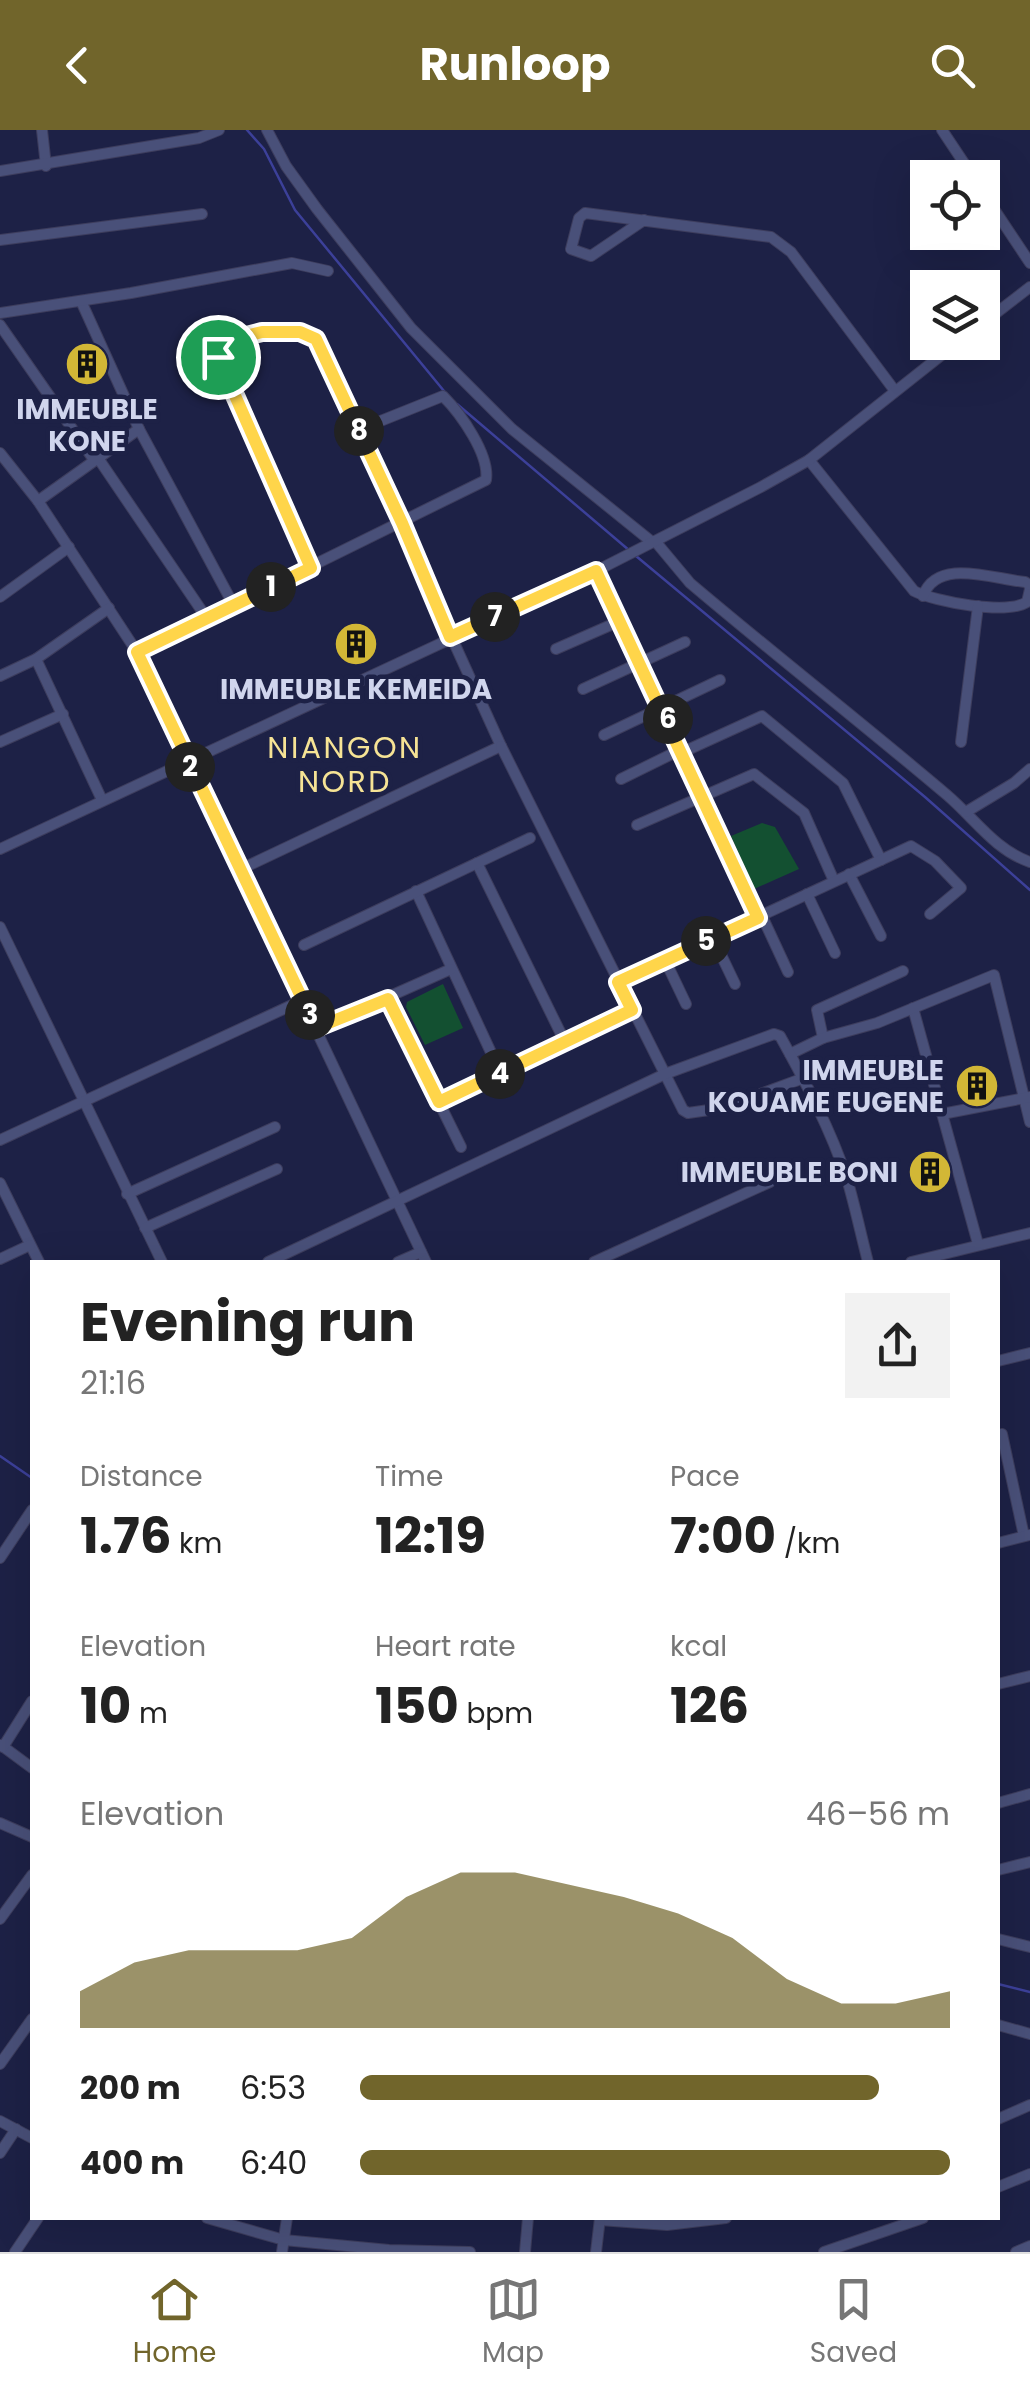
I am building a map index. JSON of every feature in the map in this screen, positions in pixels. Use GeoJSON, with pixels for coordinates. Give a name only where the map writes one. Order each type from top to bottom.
{"type":"FeatureCollection","features":[{"type":"Feature","properties":{"kind":"street"},"geometry":{"type":"LineString","coordinates":[[42,130],[46,166]]}},
{"type":"Feature","properties":{"kind":"street"},"geometry":{"type":"LineString","coordinates":[[0,171],[199,138],[219,130]]}},
{"type":"Feature","properties":{"kind":"street"},"geometry":{"type":"LineString","coordinates":[[267,130],[286,166],[317,209],[412,328],[512,429],[652,542],[690,584],[966,812],[1013,856],[1030,862]]}},
{"type":"Feature","properties":{"kind":"street"},"geometry":{"type":"LineString","coordinates":[[942,130],[962,160]]}},
{"type":"Feature","properties":{"kind":"street"},"geometry":{"type":"LineString","coordinates":[[0,240],[202,214]]}},
{"type":"Feature","properties":{"kind":"street"},"geometry":{"type":"LineString","coordinates":[[644,220],[591,256],[571,249],[581,214],[644,220],[771,238],[782,245],[895,391]]}},
{"type":"Feature","properties":{"kind":"street"},"geometry":{"type":"LineString","coordinates":[[1000,218],[1030,263]]}},
{"type":"Feature","properties":{"kind":"street"},"geometry":{"type":"LineString","coordinates":[[0,312],[292,263],[328,271]]}},
{"type":"Feature","properties":{"kind":"street"},"geometry":{"type":"LineString","coordinates":[[1000,310],[1030,287]]}},
{"type":"Feature","properties":{"kind":"street"},"geometry":{"type":"LineString","coordinates":[[81,301],[139,430],[233,604]]}},
{"type":"Feature","properties":{"kind":"street"},"geometry":{"type":"LineString","coordinates":[[0,325],[206,617]]}},
{"type":"Feature","properties":{"kind":"street"},"geometry":{"type":"LineString","coordinates":[[311,568],[219,363],[219,345],[262,332],[300,332],[312,335],[318,343],[501,746],[682,1110],[695,1114],[724,1108],[801,1079]]}},
{"type":"Feature","properties":{"kind":"street"},"geometry":{"type":"LineString","coordinates":[[0,849],[596,571],[809,460],[935,360]]}},
{"type":"Feature","properties":{"kind":"street"},"geometry":{"type":"LineString","coordinates":[[137,652],[486,480],[487,470],[468,426],[442,396],[358,430]]}},
{"type":"Feature","properties":{"kind":"street"},"geometry":{"type":"LineString","coordinates":[[38,501],[139,430]]}},
{"type":"Feature","properties":{"kind":"street"},"geometry":{"type":"LineString","coordinates":[[0,453],[38,501],[137,652],[424,1257]]}},
{"type":"Feature","properties":{"kind":"street"},"geometry":{"type":"LineString","coordinates":[[809,460],[904,582],[923,596],[978,606],[1019,607],[1027,602],[1030,587],[1024,582],[950,572],[936,577],[923,596]]}},
{"type":"Feature","properties":{"kind":"street"},"geometry":{"type":"LineString","coordinates":[[0,597],[69,547]]}},
{"type":"Feature","properties":{"kind":"street"},"geometry":{"type":"LineString","coordinates":[[596,571],[788,972]]}},
{"type":"Feature","properties":{"kind":"street"},"geometry":{"type":"LineString","coordinates":[[962,742],[978,606]]}},
{"type":"Feature","properties":{"kind":"street"},"geometry":{"type":"LineString","coordinates":[[0,676],[36,659],[109,608]]}},
{"type":"Feature","properties":{"kind":"street"},"geometry":{"type":"LineString","coordinates":[[556,649],[620,620]]}},
{"type":"Feature","properties":{"kind":"street"},"geometry":{"type":"LineString","coordinates":[[583,689],[685,642]]}},
{"type":"Feature","properties":{"kind":"street"},"geometry":{"type":"LineString","coordinates":[[36,659],[102,800]]}},
{"type":"Feature","properties":{"kind":"street"},"geometry":{"type":"LineString","coordinates":[[604,735],[720,680]]}},
{"type":"Feature","properties":{"kind":"street"},"geometry":{"type":"LineString","coordinates":[[0,742],[63,714]]}},
{"type":"Feature","properties":{"kind":"street"},"geometry":{"type":"LineString","coordinates":[[621,779],[762,716],[843,783],[881,860]]}},
{"type":"Feature","properties":{"kind":"street"},"geometry":{"type":"LineString","coordinates":[[240,870],[501,746]]}},
{"type":"Feature","properties":{"kind":"street"},"geometry":{"type":"LineString","coordinates":[[966,812],[1030,769]]}},
{"type":"Feature","properties":{"kind":"street"},"geometry":{"type":"LineString","coordinates":[[636,825],[754,774],[804,812],[834,881]]}},
{"type":"Feature","properties":{"kind":"street"},"geometry":{"type":"LineString","coordinates":[[304,945],[530,838]]}},
{"type":"Feature","properties":{"kind":"street"},"geometry":{"type":"LineString","coordinates":[[618,982],[911,846],[960,888],[958,894],[930,914]]}},
{"type":"Feature","properties":{"kind":"street"},"geometry":{"type":"LineString","coordinates":[[477,863],[565,1042]]}},
{"type":"Feature","properties":{"kind":"street"},"geometry":{"type":"LineString","coordinates":[[849,874],[881,936]]}},
{"type":"Feature","properties":{"kind":"street"},"geometry":{"type":"LineString","coordinates":[[416,891],[502,1074]]}},
{"type":"Feature","properties":{"kind":"street"},"geometry":{"type":"LineString","coordinates":[[806,894],[835,952]]}},
{"type":"Feature","properties":{"kind":"street"},"geometry":{"type":"LineString","coordinates":[[0,927],[161,1260]]}},
{"type":"Feature","properties":{"kind":"street"},"geometry":{"type":"LineString","coordinates":[[713,938],[735,984]]}},
{"type":"Feature","properties":{"kind":"street"},"geometry":{"type":"LineString","coordinates":[[665,960],[686,1004]]}},
{"type":"Feature","properties":{"kind":"street"},"geometry":{"type":"LineString","coordinates":[[316,1028],[452,969]]}},
{"type":"Feature","properties":{"kind":"street"},"geometry":{"type":"LineString","coordinates":[[822,1038],[817,1010],[903,971]]}},
{"type":"Feature","properties":{"kind":"street"},"geometry":{"type":"LineString","coordinates":[[790,1054],[822,1038],[914,1008],[994,975],[1027,1097],[1030,1122]]}},
{"type":"Feature","properties":{"kind":"street"},"geometry":{"type":"LineString","coordinates":[[388,999],[461,1147]]}},
{"type":"Feature","properties":{"kind":"street"},"geometry":{"type":"LineString","coordinates":[[0,1140],[303,1000]]}},
{"type":"Feature","properties":{"kind":"street"},"geometry":{"type":"LineString","coordinates":[[914,1008],[978,1244]]}},
{"type":"Feature","properties":{"kind":"street"},"geometry":{"type":"LineString","coordinates":[[439,1102],[632,1010]]}},
{"type":"Feature","properties":{"kind":"street"},"geometry":{"type":"LineString","coordinates":[[272,1260],[666,1074],[774,1034],[780,1036],[790,1054],[838,1154],[867,1260]]}},
{"type":"Feature","properties":{"kind":"street"},"geometry":{"type":"LineString","coordinates":[[942,1114],[1027,1097]]}},
{"type":"Feature","properties":{"kind":"street"},"geometry":{"type":"LineString","coordinates":[[128,1194],[275,1127]]}},
{"type":"Feature","properties":{"kind":"street"},"geometry":{"type":"LineString","coordinates":[[145,1228],[278,1168]]}},
{"type":"Feature","properties":{"kind":"street"},"geometry":{"type":"LineString","coordinates":[[0,1182],[37,1260]]}},
{"type":"Feature","properties":{"kind":"street"},"geometry":{"type":"LineString","coordinates":[[598,1260],[770,1182]]}},
{"type":"Feature","properties":{"kind":"street"},"geometry":{"type":"LineString","coordinates":[[918,1260],[1030,1233]]}},
{"type":"Feature","properties":{"kind":"street"},"geometry":{"type":"LineString","coordinates":[[0,1259],[30,1245]]}},
{"type":"Feature","properties":{"kind":"street"},"geometry":{"type":"LineString","coordinates":[[1000,1360],[1030,1353]]}},
{"type":"Feature","properties":{"kind":"street"},"geometry":{"type":"LineString","coordinates":[[1000,1542],[1027,1535],[1002,1434]]}},
{"type":"Feature","properties":{"kind":"street"},"geometry":{"type":"LineString","coordinates":[[0,1558],[30,1513]]}},
{"type":"Feature","properties":{"kind":"street"},"geometry":{"type":"LineString","coordinates":[[1000,1684],[1030,1676]]}},
{"type":"Feature","properties":{"kind":"street"},"geometry":{"type":"LineString","coordinates":[[30,1704],[2,1746],[30,1767]]}},
{"type":"Feature","properties":{"kind":"street"},"geometry":{"type":"LineString","coordinates":[[1000,1802],[1030,1794]]}},
{"type":"Feature","properties":{"kind":"street"},"geometry":{"type":"LineString","coordinates":[[0,1822],[30,1836]]}},
{"type":"Feature","properties":{"kind":"street"},"geometry":{"type":"LineString","coordinates":[[1000,1870],[1030,1862]]}},
{"type":"Feature","properties":{"kind":"street"},"geometry":{"type":"LineString","coordinates":[[0,1918],[30,1878]]}},
{"type":"Feature","properties":{"kind":"street"},"geometry":{"type":"LineString","coordinates":[[1000,1940],[1030,1947]]}},
{"type":"Feature","properties":{"kind":"street"},"geometry":{"type":"LineString","coordinates":[[0,2064],[30,2023]]}},
{"type":"Feature","properties":{"kind":"street"},"geometry":{"type":"LineString","coordinates":[[1000,2026],[1030,2034]]}},
{"type":"Feature","properties":{"kind":"street"},"geometry":{"type":"LineString","coordinates":[[1000,2117],[1030,2106]]}},
{"type":"Feature","properties":{"kind":"street"},"geometry":{"type":"LineString","coordinates":[[0,2121],[30,2137]]}},
{"type":"Feature","properties":{"kind":"street"},"geometry":{"type":"LineString","coordinates":[[0,2153],[16,2129]]}},
{"type":"Feature","properties":{"kind":"street"},"geometry":{"type":"LineString","coordinates":[[1000,2186],[1030,2174]]}},
{"type":"Feature","properties":{"kind":"street"},"geometry":{"type":"LineString","coordinates":[[18,2250],[37,2220]]}},
{"type":"Feature","properties":{"kind":"street"},"geometry":{"type":"LineString","coordinates":[[212,2220],[283,2246],[470,2252]]}},
{"type":"Feature","properties":{"kind":"street"},"geometry":{"type":"LineString","coordinates":[[283,2246],[287,2220]]}},
{"type":"Feature","properties":{"kind":"street"},"geometry":{"type":"LineString","coordinates":[[525,2252],[528,2220]]}},
{"type":"Feature","properties":{"kind":"street"},"geometry":{"type":"LineString","coordinates":[[596,2252],[600,2220]]}},
{"type":"Feature","properties":{"kind":"street"},"geometry":{"type":"LineString","coordinates":[[634,2220],[668,2221]]}},
{"type":"Feature","properties":{"kind":"street"},"geometry":{"type":"LineString","coordinates":[[824,2252],[917,2220]]}},
{"type":"Feature","properties":{"kind":"street"},"geometry":{"type":"LineString","coordinates":[[1016,2252],[1030,2246]]}},
{"type":"Feature","properties":{"kind":"green space"},"geometry":{"type":"Polygon","coordinates":[[[762,823],[775,827],[799,869],[754,889],[731,836],[762,823]]]}},
{"type":"Feature","properties":{"kind":"green space"},"geometry":{"type":"Polygon","coordinates":[[[443,984],[463,1028],[425,1045],[407,1002],[443,984]]]}},
{"type":"Feature","properties":{"kind":"waterway"},"geometry":{"type":"LineString","coordinates":[[247,130],[264,149],[295,210],[444,391]]}},
{"type":"Feature","properties":{"kind":"waterway"},"geometry":{"type":"LineString","coordinates":[[457,404],[630,551]]}},
{"type":"Feature","properties":{"kind":"waterway"},"geometry":{"type":"LineString","coordinates":[[636,556],[925,797],[1030,890]]}},
{"type":"Feature","properties":{"kind":"waterway"},"geometry":{"type":"LineString","coordinates":[[0,1456],[30,1477]]}},
{"type":"Feature","properties":{"kind":"waterway"},"geometry":{"type":"LineString","coordinates":[[1000,1984],[1030,1992]]}},
{"type":"Feature","properties":{"kind":"place","name":"IMMEUBLE KONE"},"geometry":{"type":"Point","coordinates":[87,364]}},
{"type":"Feature","properties":{"kind":"place","name":"IMMEUBLE KEMEIDA"},"geometry":{"type":"Point","coordinates":[356,644]}},
{"type":"Feature","properties":{"kind":"place","name":"IMMEUBLE KOUAME EUGENE"},"geometry":{"type":"Point","coordinates":[977,1086]}},
{"type":"Feature","properties":{"kind":"place","name":"IMMEUBLE BONI"},"geometry":{"type":"Point","coordinates":[930,1172]}},
{"type":"Feature","properties":{"kind":"district","name":"NIANGON NORD"},"geometry":{"type":"Point","coordinates":[345,765]}},
{"type":"Feature","properties":{"kind":"route"},"geometry":{"type":"LineString","coordinates":[[262,332],[300,332],[316,339],[450,637],[596,571],[758,918],[618,982],[632,1010],[439,1102],[388,999],[316,1028],[137,652],[311,568],[218,357],[217,350],[223,342],[262,332]]}}]}
